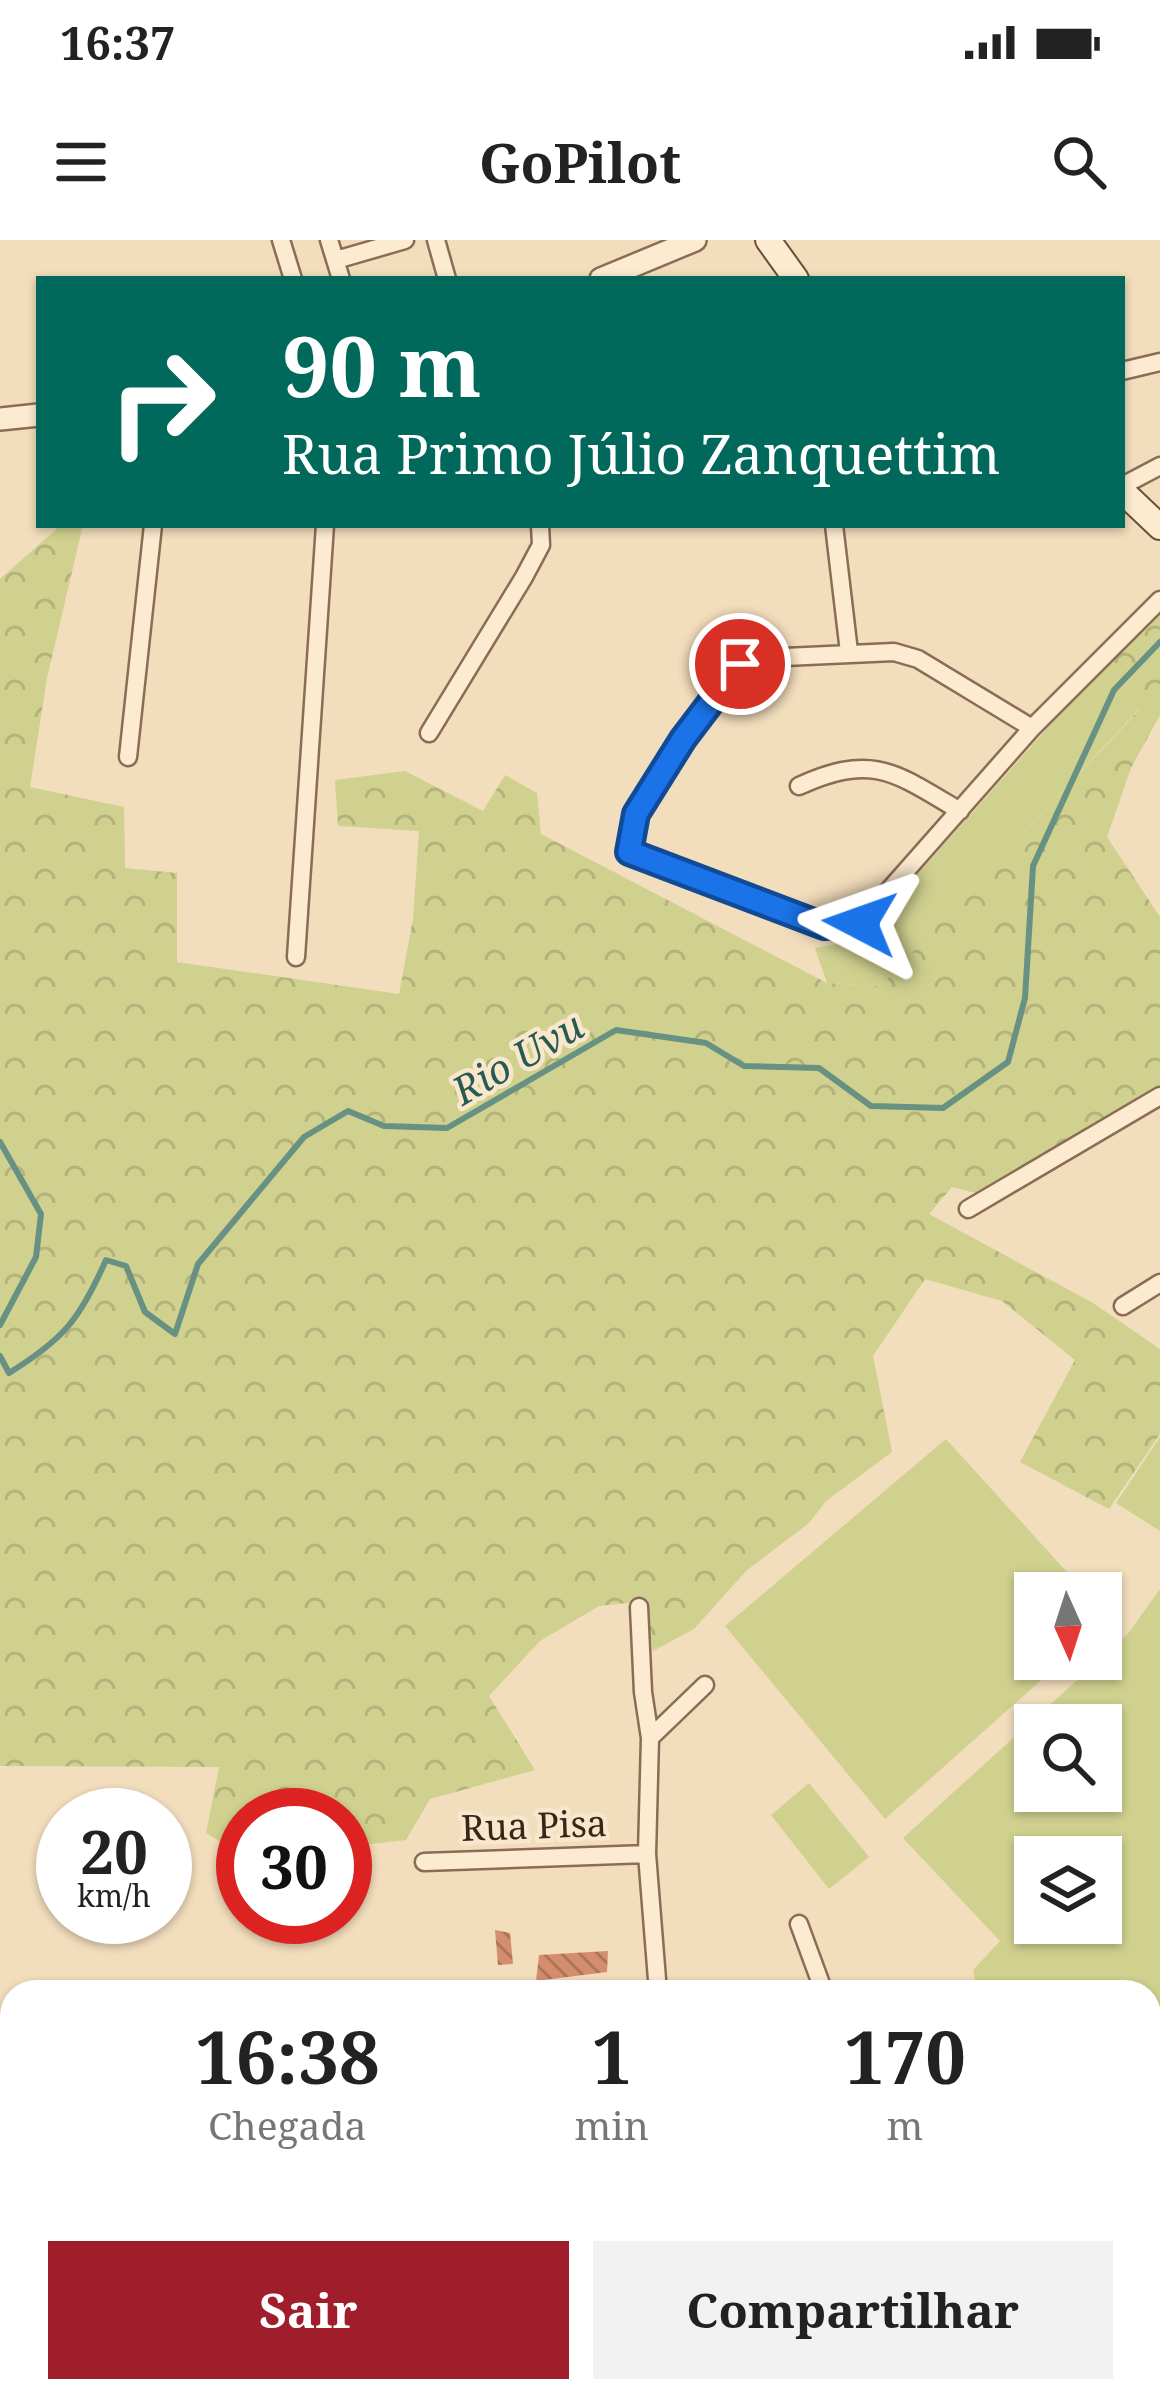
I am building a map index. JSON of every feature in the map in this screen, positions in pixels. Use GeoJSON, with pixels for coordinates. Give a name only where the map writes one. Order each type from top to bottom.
{"type":"FeatureCollection","features":[{"type":"Feature","properties":{"kind":"main road"},"geometry":{"type":"LineString","coordinates":[[768,240],[794,276]]}},
{"type":"Feature","properties":{"kind":"main road"},"geometry":{"type":"LineString","coordinates":[[1125,492],[1160,527]]}},
{"type":"Feature","properties":{"kind":"street"},"geometry":{"type":"LineString","coordinates":[[280,240],[292,276]]}},
{"type":"Feature","properties":{"kind":"street"},"geometry":{"type":"LineString","coordinates":[[329,240],[340,276]]}},
{"type":"Feature","properties":{"kind":"street"},"geometry":{"type":"LineString","coordinates":[[336,260],[405,240]]}},
{"type":"Feature","properties":{"kind":"street"},"geometry":{"type":"LineString","coordinates":[[436,240],[446,276]]}},
{"type":"Feature","properties":{"kind":"street"},"geometry":{"type":"LineString","coordinates":[[608,276],[694,240]]}},
{"type":"Feature","properties":{"kind":"street"},"geometry":{"type":"LineString","coordinates":[[1125,370],[1160,362]]}},
{"type":"Feature","properties":{"kind":"street"},"geometry":{"type":"LineString","coordinates":[[0,419],[36,415]]}},
{"type":"Feature","properties":{"kind":"street"},"geometry":{"type":"LineString","coordinates":[[1125,487],[1160,466]]}},
{"type":"Feature","properties":{"kind":"street"},"geometry":{"type":"LineString","coordinates":[[128,757],[153,528]]}},
{"type":"Feature","properties":{"kind":"street"},"geometry":{"type":"LineString","coordinates":[[296,957],[325,528]]}},
{"type":"Feature","properties":{"kind":"street"},"geometry":{"type":"LineString","coordinates":[[429,733],[541,545],[540,528]]}},
{"type":"Feature","properties":{"kind":"street"},"geometry":{"type":"LineString","coordinates":[[834,528],[849,652]]}},
{"type":"Feature","properties":{"kind":"street"},"geometry":{"type":"LineString","coordinates":[[1033,728],[918,659],[894,652],[763,658],[740,664],[683,739],[636,814],[629,852],[824,926],[860,923],[1033,728],[1160,600]]}},
{"type":"Feature","properties":{"kind":"street"},"geometry":{"type":"LineString","coordinates":[[799,786],[825,774],[891,770],[960,811]]}},
{"type":"Feature","properties":{"kind":"street"},"geometry":{"type":"LineString","coordinates":[[968,1209],[1160,1096]]}},
{"type":"Feature","properties":{"kind":"street"},"geometry":{"type":"LineString","coordinates":[[1123,1306],[1160,1283]]}},
{"type":"Feature","properties":{"kind":"street"},"geometry":{"type":"LineString","coordinates":[[639,1607],[650,1738],[647,1854],[657,1980]]}},
{"type":"Feature","properties":{"kind":"street"},"geometry":{"type":"LineString","coordinates":[[650,1738],[706,1685]]}},
{"type":"Feature","properties":{"kind":"street","name":"Rua Pisa"},"geometry":{"type":"LineString","coordinates":[[424,1862],[647,1854]]}},
{"type":"Feature","properties":{"kind":"street"},"geometry":{"type":"LineString","coordinates":[[799,1924],[820,1980]]}},
{"type":"Feature","properties":{"kind":"green space"},"geometry":{"type":"Polygon","coordinates":[[[58,528],[82,528],[47,678],[30,787],[124,807],[125,868],[177,873],[177,962],[399,994],[413,919],[419,831],[338,826],[335,780],[405,771],[483,811],[505,775],[537,793],[541,834],[827,983],[880,986],[1140,709],[1101,668],[1160,612],[1160,715],[1131,768],[1107,837],[1160,917],[1160,1091],[975,1193],[952,1187],[929,1214],[1093,1303],[1160,1349],[1160,1434],[1109,1509],[1020,1462],[1075,1360],[1002,1301],[925,1279],[873,1356],[892,1452],[826,1501],[809,1523],[746,1571],[694,1629],[653,1651],[645,1601],[599,1606],[540,1641],[489,1696],[535,1770],[430,1799],[406,1840],[372,1844],[372,1788],[216,1788],[216,1839],[206,1833],[219,1767],[0,1766],[0,579],[58,528]]]}},
{"type":"Feature","properties":{"kind":"green space"},"geometry":{"type":"Polygon","coordinates":[[[1101,668],[1140,708],[881,986],[827,983],[815,948],[859,940],[1101,668]]]}},
{"type":"Feature","properties":{"kind":"green space"},"geometry":{"type":"Polygon","coordinates":[[[1160,1437],[1160,1531],[1116,1503],[1160,1437]]]}},
{"type":"Feature","properties":{"kind":"green space"},"geometry":{"type":"Polygon","coordinates":[[[946,1439],[1067,1572],[1014,1572],[1014,1680],[1041,1680],[885,1819],[725,1626],[946,1439]]]}},
{"type":"Feature","properties":{"kind":"green space"},"geometry":{"type":"Polygon","coordinates":[[[1160,1589],[1160,1980],[975,1980],[973,1970],[1000,1941],[903,1838],[1014,1737],[1014,1812],[1122,1812],[1122,1704],[1051,1704],[1077,1680],[1122,1680],[1122,1640],[1160,1589]]]}},
{"type":"Feature","properties":{"kind":"green space"},"geometry":{"type":"Polygon","coordinates":[[[809,1783],[869,1857],[829,1889],[771,1815],[809,1783]]]}},
{"type":"Feature","properties":{"kind":"building"},"geometry":{"type":"Polygon","coordinates":[[[495,1930],[510,1933],[513,1964],[498,1965],[495,1930]]]}},
{"type":"Feature","properties":{"kind":"building"},"geometry":{"type":"Polygon","coordinates":[[[608,1951],[607,1972],[536,1980],[539,1955],[608,1951]]]}},
{"type":"Feature","properties":{"kind":"waterway","name":"Rio Uvu"},"geometry":{"type":"LineString","coordinates":[[0,1356],[9,1373],[57,1338],[88,1298],[106,1260],[126,1266],[145,1312],[175,1334],[198,1264],[304,1137],[348,1111],[384,1126],[447,1128],[616,1030],[706,1043],[744,1066],[819,1068],[871,1106],[943,1108],[1008,1062],[1025,998],[1033,866],[1114,690],[1160,642]]}},
{"type":"Feature","properties":{"kind":"waterway","name":"Rio Uvu"},"geometry":{"type":"LineString","coordinates":[[0,1142],[41,1214],[36,1257],[0,1325]]}},
{"type":"Feature","properties":{"kind":"route"},"geometry":{"type":"LineString","coordinates":[[740,664],[683,739],[636,814],[629,852],[824,926],[860,923]]}}]}
